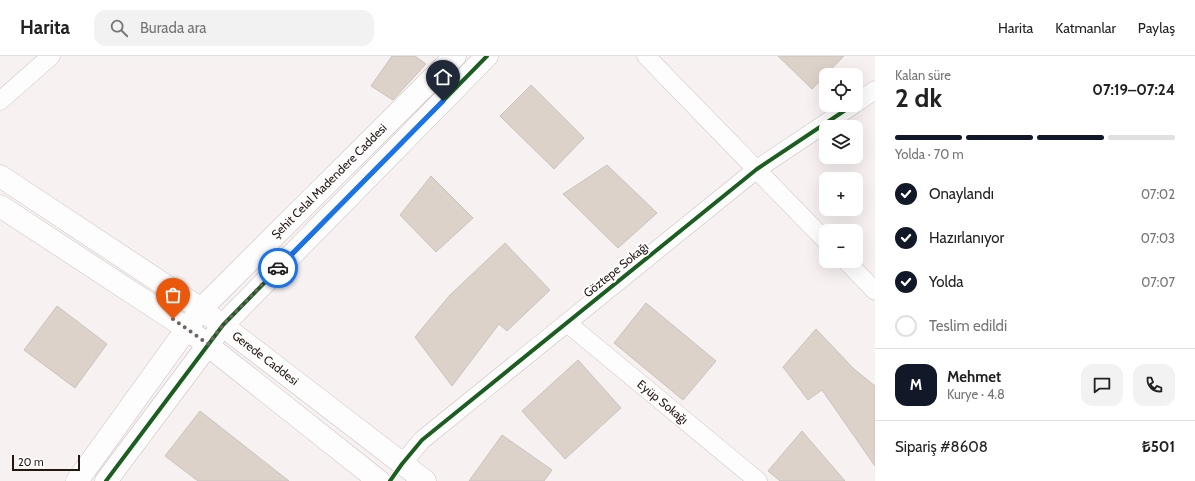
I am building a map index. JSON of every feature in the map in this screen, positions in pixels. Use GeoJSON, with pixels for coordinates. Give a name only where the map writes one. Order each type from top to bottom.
{"type":"FeatureCollection","features":[{"type":"Feature","properties":{"kind":"street","name":"Şehit Celal Madendere Caddesi"},"geometry":{"type":"LineString","coordinates":[[77,481],[201,309],[455,56]]}},
{"type":"Feature","properties":{"kind":"street","name":"Şehit Celal Madendere Caddesi"},"geometry":{"type":"LineString","coordinates":[[106,481],[223,325],[487,56]]}},
{"type":"Feature","properties":{"kind":"street"},"geometry":{"type":"LineString","coordinates":[[646,56],[819,233]]}},
{"type":"Feature","properties":{"kind":"street"},"geometry":{"type":"LineString","coordinates":[[0,101],[40,59]]}},
{"type":"Feature","properties":{"kind":"street"},"geometry":{"type":"LineString","coordinates":[[863,98],[875,90]]}},
{"type":"Feature","properties":{"kind":"street","name":"Göztepe Sokağı"},"geometry":{"type":"LineString","coordinates":[[396,472],[422,440],[757,169],[842,112]]}},
{"type":"Feature","properties":{"kind":"street","name":"Gerede Caddesi"},"geometry":{"type":"LineString","coordinates":[[0,176],[223,325],[396,472],[425,481]]}},
{"type":"Feature","properties":{"kind":"street","name":"Gerede Caddesi"},"geometry":{"type":"LineString","coordinates":[[0,206],[186,328],[379,481]]}},
{"type":"Feature","properties":{"kind":"street"},"geometry":{"type":"LineString","coordinates":[[853,268],[875,292]]}},
{"type":"Feature","properties":{"kind":"street","name":"Eyüp Sokağı"},"geometry":{"type":"LineString","coordinates":[[567,323],[758,481]]}},
{"type":"Feature","properties":{"kind":"building"},"geometry":{"type":"Polygon","coordinates":[[[392,56],[415,56],[426,64],[393,100],[371,86],[392,56]]]}},
{"type":"Feature","properties":{"kind":"building"},"geometry":{"type":"Polygon","coordinates":[[[778,56],[844,56],[832,68],[819,68],[819,82],[812,89],[778,56]]]}},
{"type":"Feature","properties":{"kind":"building"},"geometry":{"type":"Polygon","coordinates":[[[531,85],[584,138],[554,169],[500,116],[531,85]]]}},
{"type":"Feature","properties":{"kind":"building"},"geometry":{"type":"Polygon","coordinates":[[[607,165],[657,213],[618,248],[563,194],[607,165]]]}},
{"type":"Feature","properties":{"kind":"building"},"geometry":{"type":"Polygon","coordinates":[[[431,176],[473,218],[436,252],[400,215],[431,176]]]}},
{"type":"Feature","properties":{"kind":"building"},"geometry":{"type":"Polygon","coordinates":[[[505,243],[550,290],[507,331],[499,324],[452,386],[415,337],[450,295],[505,243]]]}},
{"type":"Feature","properties":{"kind":"building"},"geometry":{"type":"Polygon","coordinates":[[[646,303],[716,361],[683,400],[614,343],[646,303]]]}},
{"type":"Feature","properties":{"kind":"building"},"geometry":{"type":"Polygon","coordinates":[[[57,306],[107,344],[75,388],[24,350],[57,306]]]}},
{"type":"Feature","properties":{"kind":"building"},"geometry":{"type":"Polygon","coordinates":[[[816,329],[854,369],[875,386],[875,466],[822,390],[808,400],[783,367],[816,329]]]}},
{"type":"Feature","properties":{"kind":"building"},"geometry":{"type":"Polygon","coordinates":[[[578,360],[621,408],[565,459],[522,411],[578,360]]]}},
{"type":"Feature","properties":{"kind":"building"},"geometry":{"type":"Polygon","coordinates":[[[200,411],[289,481],[198,481],[165,456],[200,411]]]}},
{"type":"Feature","properties":{"kind":"building"},"geometry":{"type":"Polygon","coordinates":[[[802,431],[845,481],[780,481],[768,471],[802,431]]]}},
{"type":"Feature","properties":{"kind":"building"},"geometry":{"type":"Polygon","coordinates":[[[502,435],[552,470],[544,481],[469,481],[502,435]]]}},
{"type":"Feature","properties":{"kind":"cycle path"},"geometry":{"type":"LineString","coordinates":[[106,481],[223,325],[487,56]]}},
{"type":"Feature","properties":{"kind":"cycle path"},"geometry":{"type":"LineString","coordinates":[[390,481],[422,440],[757,169],[842,112]]}},
{"type":"Feature","properties":{"kind":"way so far"},"geometry":{"type":"LineString","coordinates":[[173,319],[208,344],[223,325],[278,268]]}},
{"type":"Feature","properties":{"kind":"route"},"geometry":{"type":"LineString","coordinates":[[278,268],[443,101]]}}]}
